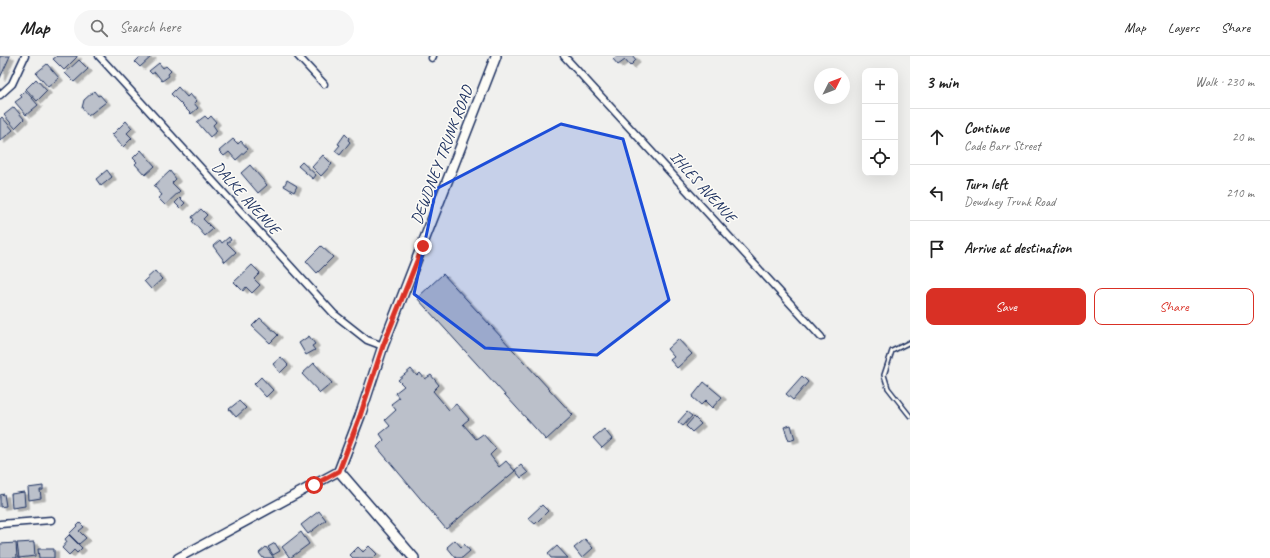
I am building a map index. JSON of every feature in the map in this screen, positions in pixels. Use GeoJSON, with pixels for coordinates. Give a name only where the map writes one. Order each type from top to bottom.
{"type":"FeatureCollection","features":[{"type":"Feature","properties":{"kind":"main road","name":"DEWDNEY TRUNK ROAD"},"geometry":{"type":"LineString","coordinates":[[339,471],[360,416],[383,346],[496,56]]}},
{"type":"Feature","properties":{"kind":"main road"},"geometry":{"type":"LineString","coordinates":[[339,471],[414,558]]}},
{"type":"Feature","properties":{"kind":"street"},"geometry":{"type":"LineString","coordinates":[[0,95],[12,84],[25,56]]}},
{"type":"Feature","properties":{"kind":"street","name":"DALKE AVENUE"},"geometry":{"type":"LineString","coordinates":[[99,56],[334,314],[366,340],[383,346]]}},
{"type":"Feature","properties":{"kind":"street"},"geometry":{"type":"LineString","coordinates":[[298,56],[324,84]]}},
{"type":"Feature","properties":{"kind":"street","name":"IHLES AVENUE"},"geometry":{"type":"LineString","coordinates":[[564,56],[822,337]]}},
{"type":"Feature","properties":{"kind":"street"},"geometry":{"type":"LineString","coordinates":[[178,558],[339,471]]}},
{"type":"Feature","properties":{"kind":"street"},"geometry":{"type":"LineString","coordinates":[[0,524],[51,520]]}},
{"type":"Feature","properties":{"kind":"lane"},"geometry":{"type":"LineString","coordinates":[[910,342],[892,351],[884,375],[888,388],[910,416]]}},
{"type":"Feature","properties":{"kind":"highlighted area"},"geometry":{"type":"Polygon","coordinates":[[[561,124],[623,139],[669,300],[597,355],[485,348],[414,294],[436,189],[561,124]]]}},
{"type":"Feature","properties":{"kind":"building"},"geometry":{"type":"Polygon","coordinates":[[[0,56],[10,56],[0,78],[0,56]]]}},
{"type":"Feature","properties":{"kind":"building"},"geometry":{"type":"Polygon","coordinates":[[[57,56],[77,57],[64,70],[53,59],[57,56]]]}},
{"type":"Feature","properties":{"kind":"building"},"geometry":{"type":"Polygon","coordinates":[[[141,56],[152,56],[140,67],[135,62],[141,56]]]}},
{"type":"Feature","properties":{"kind":"building"},"geometry":{"type":"Polygon","coordinates":[[[616,56],[633,56],[636,60],[630,66],[625,60],[618,65],[613,59],[616,56]]]}},
{"type":"Feature","properties":{"kind":"building"},"geometry":{"type":"Polygon","coordinates":[[[79,60],[88,69],[74,82],[65,73],[79,60]]]}},
{"type":"Feature","properties":{"kind":"building"},"geometry":{"type":"Polygon","coordinates":[[[159,63],[163,68],[166,66],[171,71],[168,74],[169,76],[162,81],[155,72],[152,74],[149,71],[159,63]]]}},
{"type":"Feature","properties":{"kind":"building"},"geometry":{"type":"Polygon","coordinates":[[[47,64],[59,78],[48,87],[36,73],[47,64]]]}},
{"type":"Feature","properties":{"kind":"building"},"geometry":{"type":"Polygon","coordinates":[[[36,79],[47,91],[37,101],[26,89],[36,79]]]}},
{"type":"Feature","properties":{"kind":"building"},"geometry":{"type":"Polygon","coordinates":[[[178,87],[187,97],[190,94],[196,101],[194,103],[198,108],[191,114],[171,94],[178,87]]]}},
{"type":"Feature","properties":{"kind":"building"},"geometry":{"type":"Polygon","coordinates":[[[25,90],[38,105],[26,115],[15,102],[22,97],[20,95],[25,90]]]}},
{"type":"Feature","properties":{"kind":"building"},"geometry":{"type":"Polygon","coordinates":[[[94,91],[106,102],[88,116],[82,108],[84,100],[94,91]]]}},
{"type":"Feature","properties":{"kind":"building"},"geometry":{"type":"Polygon","coordinates":[[[14,107],[24,119],[15,128],[4,115],[14,107]]]}},
{"type":"Feature","properties":{"kind":"building"},"geometry":{"type":"Polygon","coordinates":[[[205,116],[208,119],[211,116],[216,122],[213,125],[217,131],[210,137],[197,122],[205,116]]]}},
{"type":"Feature","properties":{"kind":"building"},"geometry":{"type":"Polygon","coordinates":[[[2,117],[13,130],[0,141],[0,119],[2,117]]]}},
{"type":"Feature","properties":{"kind":"building"},"geometry":{"type":"Polygon","coordinates":[[[126,121],[132,128],[127,133],[132,138],[123,147],[112,135],[126,121]]]}},
{"type":"Feature","properties":{"kind":"building"},"geometry":{"type":"Polygon","coordinates":[[[345,134],[349,138],[348,140],[350,142],[340,155],[335,151],[340,145],[338,144],[345,134]]]}},
{"type":"Feature","properties":{"kind":"building"},"geometry":{"type":"Polygon","coordinates":[[[233,139],[238,144],[241,141],[248,149],[236,160],[229,152],[224,156],[219,151],[233,139]]]}},
{"type":"Feature","properties":{"kind":"building"},"geometry":{"type":"Polygon","coordinates":[[[141,150],[155,166],[145,175],[135,164],[137,162],[133,158],[141,150]]]}},
{"type":"Feature","properties":{"kind":"building"},"geometry":{"type":"Polygon","coordinates":[[[323,155],[332,164],[321,176],[312,167],[323,155]]]}},
{"type":"Feature","properties":{"kind":"building"},"geometry":{"type":"Polygon","coordinates":[[[302,162],[316,175],[313,179],[298,166],[302,162]]]}},
{"type":"Feature","properties":{"kind":"building"},"geometry":{"type":"Polygon","coordinates":[[[250,165],[267,185],[258,193],[241,173],[250,165]]]}},
{"type":"Feature","properties":{"kind":"building"},"geometry":{"type":"Polygon","coordinates":[[[107,170],[112,177],[101,186],[96,179],[107,170]]]}},
{"type":"Feature","properties":{"kind":"building"},"geometry":{"type":"Polygon","coordinates":[[[170,171],[176,179],[172,183],[180,191],[165,205],[158,198],[162,195],[154,186],[170,171]]]}},
{"type":"Feature","properties":{"kind":"building"},"geometry":{"type":"Polygon","coordinates":[[[287,180],[297,186],[294,192],[284,186],[287,180]]]}},
{"type":"Feature","properties":{"kind":"building"},"geometry":{"type":"Polygon","coordinates":[[[180,198],[185,203],[180,208],[175,203],[180,198]]]}},
{"type":"Feature","properties":{"kind":"building"},"geometry":{"type":"Polygon","coordinates":[[[201,209],[207,215],[203,219],[213,229],[205,236],[192,221],[194,220],[192,217],[201,209]]]}},
{"type":"Feature","properties":{"kind":"building"},"geometry":{"type":"Polygon","coordinates":[[[229,237],[231,240],[227,243],[236,252],[225,262],[213,246],[220,240],[222,243],[229,237]]]}},
{"type":"Feature","properties":{"kind":"building"},"geometry":{"type":"Polygon","coordinates":[[[321,246],[333,257],[317,273],[306,261],[321,246]]]}},
{"type":"Feature","properties":{"kind":"building"},"geometry":{"type":"Polygon","coordinates":[[[252,265],[260,273],[254,279],[260,285],[252,293],[246,287],[243,291],[234,282],[252,265]]]}},
{"type":"Feature","properties":{"kind":"building"},"geometry":{"type":"Polygon","coordinates":[[[155,271],[162,279],[151,289],[144,281],[155,271]]]}},
{"type":"Feature","properties":{"kind":"building"},"geometry":{"type":"Polygon","coordinates":[[[443,274],[573,415],[546,440],[417,298],[443,274]]]}},
{"type":"Feature","properties":{"kind":"building"},"geometry":{"type":"Polygon","coordinates":[[[260,318],[278,335],[270,343],[252,326],[260,318]]]}},
{"type":"Feature","properties":{"kind":"building"},"geometry":{"type":"Polygon","coordinates":[[[309,336],[315,344],[312,346],[315,350],[306,355],[299,343],[309,336]]]}},
{"type":"Feature","properties":{"kind":"building"},"geometry":{"type":"Polygon","coordinates":[[[678,339],[692,354],[677,368],[670,360],[674,357],[667,349],[678,339]]]}},
{"type":"Feature","properties":{"kind":"building"},"geometry":{"type":"Polygon","coordinates":[[[281,357],[288,365],[280,373],[273,364],[281,357]]]}},
{"type":"Feature","properties":{"kind":"building"},"geometry":{"type":"Polygon","coordinates":[[[314,363],[332,383],[320,393],[302,374],[314,363]]]}},
{"type":"Feature","properties":{"kind":"building"},"geometry":{"type":"Polygon","coordinates":[[[411,369],[417,376],[420,373],[425,379],[431,375],[439,385],[433,391],[449,410],[456,404],[469,419],[463,424],[476,439],[483,434],[496,449],[490,455],[499,467],[506,461],[515,471],[446,529],[377,447],[384,440],[380,434],[390,426],[385,420],[396,410],[391,404],[399,398],[395,393],[404,386],[398,380],[411,369]]]}},
{"type":"Feature","properties":{"kind":"building"},"geometry":{"type":"Polygon","coordinates":[[[802,376],[808,382],[793,400],[786,394],[802,376]]]}},
{"type":"Feature","properties":{"kind":"building"},"geometry":{"type":"Polygon","coordinates":[[[261,377],[273,390],[266,397],[254,384],[261,377]]]}},
{"type":"Feature","properties":{"kind":"building"},"geometry":{"type":"Polygon","coordinates":[[[704,382],[722,397],[712,408],[706,400],[701,405],[692,397],[704,382]]]}},
{"type":"Feature","properties":{"kind":"building"},"geometry":{"type":"Polygon","coordinates":[[[239,401],[246,408],[236,417],[229,409],[239,401]]]}},
{"type":"Feature","properties":{"kind":"building"},"geometry":{"type":"Polygon","coordinates":[[[687,412],[692,416],[683,426],[678,422],[687,412]]]}},
{"type":"Feature","properties":{"kind":"building"},"geometry":{"type":"Polygon","coordinates":[[[694,417],[701,424],[692,432],[686,426],[694,417]]]}},
{"type":"Feature","properties":{"kind":"building"},"geometry":{"type":"Polygon","coordinates":[[[791,425],[795,439],[789,441],[784,427],[791,425]]]}},
{"type":"Feature","properties":{"kind":"building"},"geometry":{"type":"Polygon","coordinates":[[[604,429],[612,439],[602,448],[593,438],[604,429]]]}},
{"type":"Feature","properties":{"kind":"building"},"geometry":{"type":"Polygon","coordinates":[[[521,465],[528,473],[521,478],[515,470],[521,465]]]}},
{"type":"Feature","properties":{"kind":"building"},"geometry":{"type":"Polygon","coordinates":[[[43,486],[43,490],[40,490],[41,498],[29,500],[28,488],[43,486]]]}},
{"type":"Feature","properties":{"kind":"building"},"geometry":{"type":"Polygon","coordinates":[[[24,492],[25,506],[12,508],[11,494],[24,492]]]}},
{"type":"Feature","properties":{"kind":"building"},"geometry":{"type":"Polygon","coordinates":[[[4,494],[6,506],[0,507],[0,495],[4,494]]]}},
{"type":"Feature","properties":{"kind":"building"},"geometry":{"type":"Polygon","coordinates":[[[542,505],[548,511],[535,524],[528,518],[542,505]]]}},
{"type":"Feature","properties":{"kind":"building"},"geometry":{"type":"Polygon","coordinates":[[[319,511],[326,520],[308,534],[301,525],[319,511]]]}},
{"type":"Feature","properties":{"kind":"building"},"geometry":{"type":"Polygon","coordinates":[[[80,523],[84,527],[79,531],[86,538],[79,544],[69,534],[80,523]]]}},
{"type":"Feature","properties":{"kind":"building"},"geometry":{"type":"Polygon","coordinates":[[[301,532],[309,544],[290,558],[282,547],[301,532]]]}},
{"type":"Feature","properties":{"kind":"building"},"geometry":{"type":"Polygon","coordinates":[[[69,535],[82,548],[77,553],[74,550],[69,555],[62,548],[67,542],[65,539],[69,535]]]}},
{"type":"Feature","properties":{"kind":"building"},"geometry":{"type":"Polygon","coordinates":[[[585,539],[593,548],[582,558],[574,548],[585,539]]]}},
{"type":"Feature","properties":{"kind":"building"},"geometry":{"type":"Polygon","coordinates":[[[455,540],[461,547],[464,544],[470,551],[462,558],[456,558],[447,547],[455,540]]]}},
{"type":"Feature","properties":{"kind":"building"},"geometry":{"type":"Polygon","coordinates":[[[34,542],[35,556],[19,558],[17,543],[34,542]]]}},
{"type":"Feature","properties":{"kind":"building"},"geometry":{"type":"Polygon","coordinates":[[[16,543],[17,558],[0,558],[0,544],[16,543]]]}},
{"type":"Feature","properties":{"kind":"building"},"geometry":{"type":"Polygon","coordinates":[[[275,543],[280,551],[273,555],[268,547],[275,543]]]}},
{"type":"Feature","properties":{"kind":"building"},"geometry":{"type":"Polygon","coordinates":[[[369,546],[377,554],[373,558],[353,558],[350,555],[358,547],[363,552],[369,546]]]}},
{"type":"Feature","properties":{"kind":"building"},"geometry":{"type":"Polygon","coordinates":[[[557,546],[568,558],[551,558],[548,554],[557,546]]]}},
{"type":"Feature","properties":{"kind":"building"},"geometry":{"type":"Polygon","coordinates":[[[266,547],[274,558],[263,558],[259,553],[266,547]]]}},
{"type":"Feature","properties":{"kind":"building"},"geometry":{"type":"Polygon","coordinates":[[[38,549],[54,549],[54,558],[39,558],[38,549]]]}},
{"type":"Feature","properties":{"kind":"route"},"geometry":{"type":"LineString","coordinates":[[314,485],[339,471],[360,416],[383,346],[423,246]]}}]}
